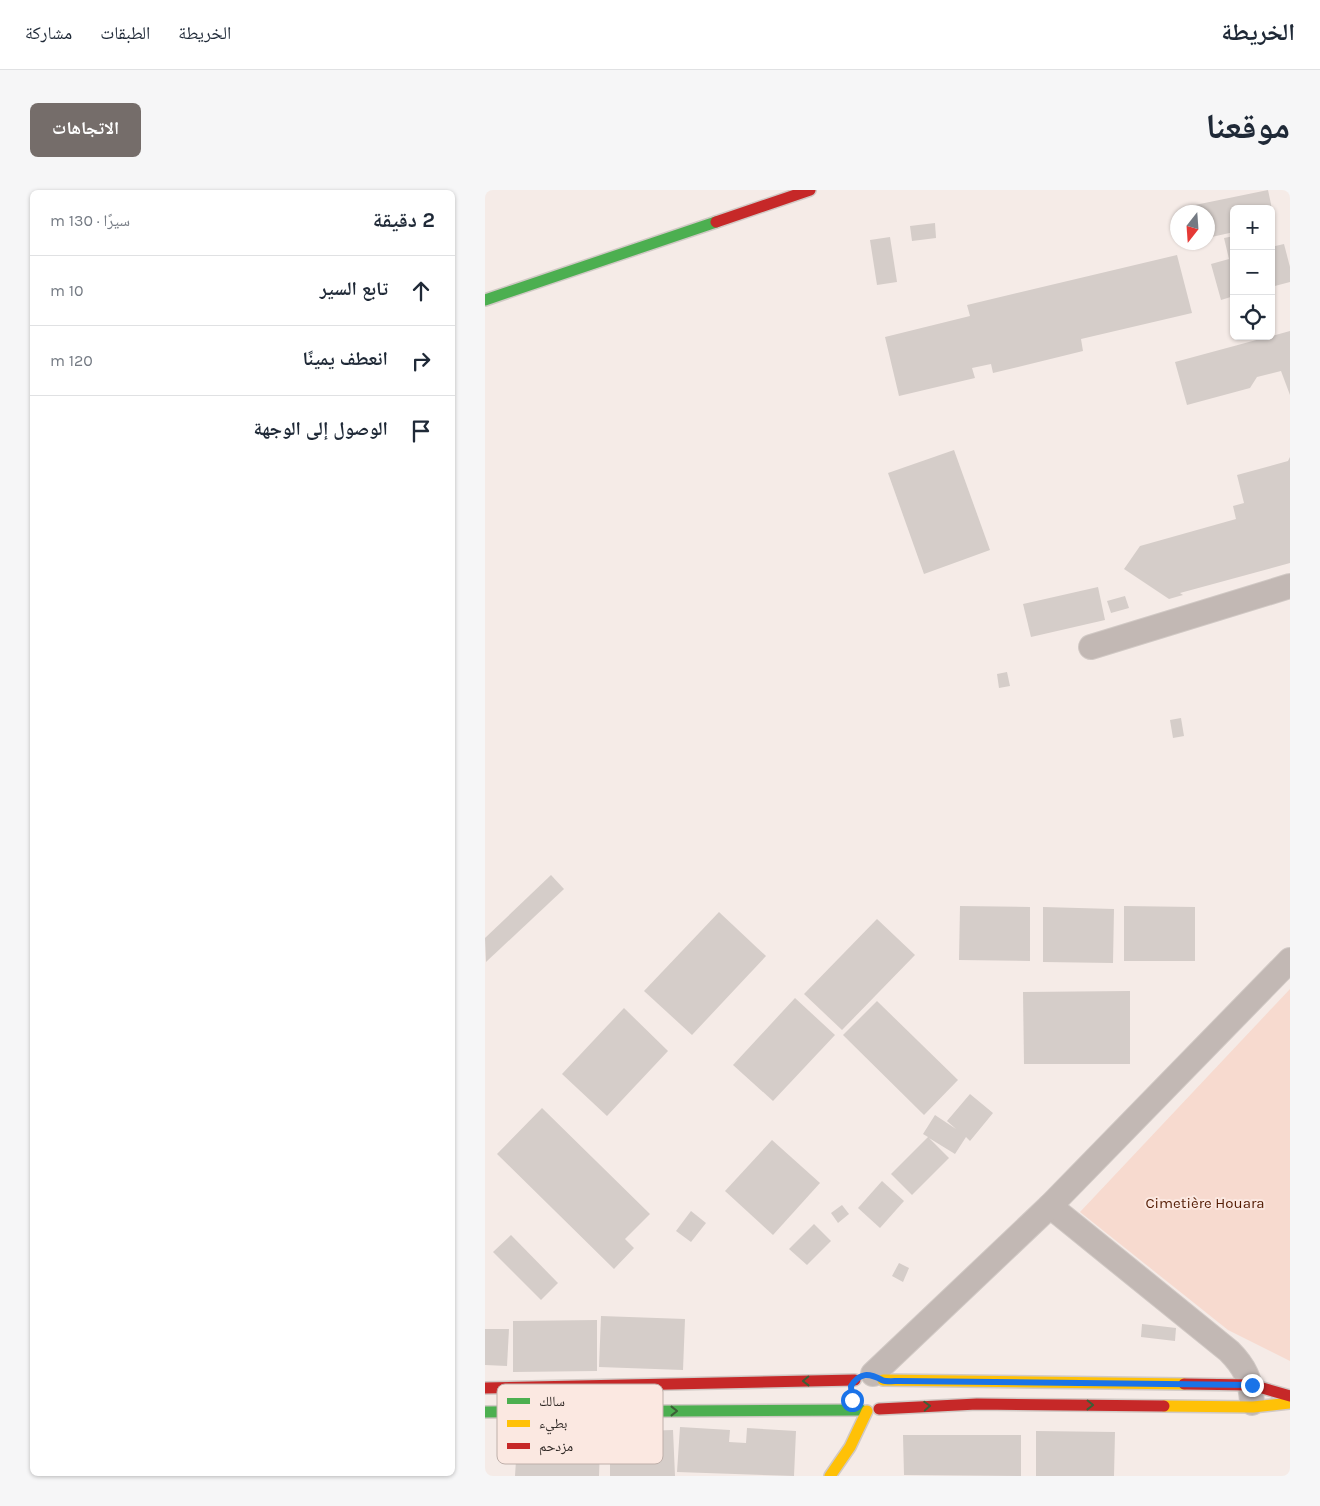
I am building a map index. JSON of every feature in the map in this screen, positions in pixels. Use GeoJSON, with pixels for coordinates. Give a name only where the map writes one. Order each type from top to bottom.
{"type":"FeatureCollection","features":[{"type":"Feature","properties":{"kind":"main road"},"geometry":{"type":"LineString","coordinates":[[485,300],[810,190]]}},
{"type":"Feature","properties":{"kind":"main road"},"geometry":{"type":"LineString","coordinates":[[830,1476],[850,1447],[869,1410],[887,1395],[870,1378]]}},
{"type":"Feature","properties":{"kind":"main road"},"geometry":{"type":"LineString","coordinates":[[869,1410],[851,1397],[870,1378]]}},
{"type":"Feature","properties":{"kind":"main road"},"geometry":{"type":"LineString","coordinates":[[639,1384],[870,1378],[1252,1396],[1290,1403]]}},
{"type":"Feature","properties":{"kind":"main road"},"geometry":{"type":"LineString","coordinates":[[663,1411],[869,1410],[977,1404],[1290,1396]]}},
{"type":"Feature","properties":{"kind":"street"},"geometry":{"type":"LineString","coordinates":[[1091,648],[1290,586]]}},
{"type":"Feature","properties":{"kind":"street"},"geometry":{"type":"LineString","coordinates":[[870,1378],[1050,1206],[1290,960]]}},
{"type":"Feature","properties":{"kind":"street"},"geometry":{"type":"LineString","coordinates":[[1050,1206],[1229,1351],[1240,1362],[1252,1396]]}},
{"type":"Feature","properties":{"kind":"green space","name":"Cimetière Houara"},"geometry":{"type":"Polygon","coordinates":[[[1290,989],[1290,1361],[1228,1330],[1080,1212],[1290,989]]]}},
{"type":"Feature","properties":{"kind":"building"},"geometry":{"type":"Polygon","coordinates":[[[1268,190],[1271,205],[1230,205],[1230,233],[1215,236],[1215,205],[1195,205],[1268,190]]]}},
{"type":"Feature","properties":{"kind":"building"},"geometry":{"type":"Polygon","coordinates":[[[935,223],[936,238],[912,241],[910,226],[935,223]]]}},
{"type":"Feature","properties":{"kind":"building"},"geometry":{"type":"Polygon","coordinates":[[[890,237],[897,282],[877,285],[870,240],[890,237]]]}},
{"type":"Feature","properties":{"kind":"building"},"geometry":{"type":"Polygon","coordinates":[[[1230,237],[1230,297],[1221,300],[1211,264],[1229,259],[1224,238],[1230,237]]]}},
{"type":"Feature","properties":{"kind":"building"},"geometry":{"type":"Polygon","coordinates":[[[1284,244],[1290,267],[1290,282],[1275,286],[1275,250],[1275,246],[1284,244]]]}},
{"type":"Feature","properties":{"kind":"building"},"geometry":{"type":"Polygon","coordinates":[[[1177,255],[1192,313],[1081,339],[1083,351],[993,373],[991,364],[972,368],[975,378],[899,396],[885,337],[970,316],[967,305],[1177,255]]]}},
{"type":"Feature","properties":{"kind":"building"},"geometry":{"type":"Polygon","coordinates":[[[1290,331],[1290,395],[1281,371],[1257,377],[1250,388],[1187,405],[1175,362],[1257,340],[1275,340],[1275,335],[1290,331]]]}},
{"type":"Feature","properties":{"kind":"building"},"geometry":{"type":"Polygon","coordinates":[[[954,450],[990,550],[924,574],[888,473],[954,450]]]}},
{"type":"Feature","properties":{"kind":"building"},"geometry":{"type":"Polygon","coordinates":[[[1290,457],[1290,563],[1180,593],[1183,595],[1169,599],[1124,569],[1140,546],[1236,519],[1233,506],[1244,503],[1237,475],[1288,461],[1290,457]]]}},
{"type":"Feature","properties":{"kind":"building"},"geometry":{"type":"Polygon","coordinates":[[[1098,587],[1105,620],[1031,637],[1023,604],[1098,587]]]}},
{"type":"Feature","properties":{"kind":"building"},"geometry":{"type":"Polygon","coordinates":[[[1125,596],[1129,608],[1111,613],[1107,601],[1125,596]]]}},
{"type":"Feature","properties":{"kind":"building"},"geometry":{"type":"Polygon","coordinates":[[[1007,672],[1010,686],[999,688],[997,674],[1007,672]]]}},
{"type":"Feature","properties":{"kind":"building"},"geometry":{"type":"Polygon","coordinates":[[[1181,718],[1184,736],[1173,738],[1170,720],[1181,718]]]}},
{"type":"Feature","properties":{"kind":"building"},"geometry":{"type":"Polygon","coordinates":[[[551,875],[564,889],[486,962],[485,938],[551,875]]]}},
{"type":"Feature","properties":{"kind":"building"},"geometry":{"type":"Polygon","coordinates":[[[960,906],[1030,907],[1030,961],[959,960],[960,906]]]}},
{"type":"Feature","properties":{"kind":"building"},"geometry":{"type":"Polygon","coordinates":[[[1124,906],[1195,907],[1195,961],[1124,961],[1124,906]]]}},
{"type":"Feature","properties":{"kind":"building"},"geometry":{"type":"Polygon","coordinates":[[[1043,907],[1114,909],[1113,963],[1043,962],[1043,907]]]}},
{"type":"Feature","properties":{"kind":"building"},"geometry":{"type":"Polygon","coordinates":[[[719,912],[766,956],[692,1035],[644,991],[719,912]]]}},
{"type":"Feature","properties":{"kind":"building"},"geometry":{"type":"Polygon","coordinates":[[[877,919],[915,955],[842,1030],[804,994],[877,919]]]}},
{"type":"Feature","properties":{"kind":"building"},"geometry":{"type":"Polygon","coordinates":[[[1130,991],[1130,1064],[1024,1064],[1023,992],[1130,991]]]}},
{"type":"Feature","properties":{"kind":"building"},"geometry":{"type":"Polygon","coordinates":[[[795,998],[835,1035],[773,1101],[733,1065],[795,998]]]}},
{"type":"Feature","properties":{"kind":"building"},"geometry":{"type":"Polygon","coordinates":[[[877,1001],[958,1080],[924,1115],[843,1035],[877,1001]]]}},
{"type":"Feature","properties":{"kind":"building"},"geometry":{"type":"Polygon","coordinates":[[[624,1008],[668,1051],[607,1116],[562,1074],[624,1008]]]}},
{"type":"Feature","properties":{"kind":"building"},"geometry":{"type":"Polygon","coordinates":[[[970,1094],[993,1113],[970,1141],[966,1137],[955,1154],[929,1138],[949,1158],[912,1195],[891,1174],[928,1137],[923,1134],[935,1115],[956,1129],[947,1121],[970,1094]]]}},
{"type":"Feature","properties":{"kind":"building"},"geometry":{"type":"Polygon","coordinates":[[[542,1108],[650,1214],[625,1239],[634,1248],[614,1269],[497,1154],[542,1108]]]}},
{"type":"Feature","properties":{"kind":"building"},"geometry":{"type":"Polygon","coordinates":[[[772,1140],[820,1183],[773,1235],[725,1191],[772,1140]]]}},
{"type":"Feature","properties":{"kind":"building"},"geometry":{"type":"Polygon","coordinates":[[[882,1181],[904,1201],[880,1228],[858,1208],[882,1181]]]}},
{"type":"Feature","properties":{"kind":"building"},"geometry":{"type":"Polygon","coordinates":[[[842,1205],[849,1214],[838,1223],[831,1213],[842,1205]]]}},
{"type":"Feature","properties":{"kind":"building"},"geometry":{"type":"Polygon","coordinates":[[[691,1211],[706,1223],[691,1242],[676,1231],[691,1211]]]}},
{"type":"Feature","properties":{"kind":"building"},"geometry":{"type":"Polygon","coordinates":[[[814,1224],[831,1241],[807,1265],[789,1249],[814,1224]]]}},
{"type":"Feature","properties":{"kind":"building"},"geometry":{"type":"Polygon","coordinates":[[[511,1235],[558,1283],[541,1300],[493,1252],[511,1235]]]}},
{"type":"Feature","properties":{"kind":"building"},"geometry":{"type":"Polygon","coordinates":[[[899,1263],[909,1268],[903,1282],[892,1276],[899,1263]]]}},
{"type":"Feature","properties":{"kind":"building"},"geometry":{"type":"Polygon","coordinates":[[[601,1316],[685,1319],[683,1370],[599,1367],[601,1316]]]}},
{"type":"Feature","properties":{"kind":"building"},"geometry":{"type":"Polygon","coordinates":[[[597,1320],[597,1371],[513,1372],[513,1321],[597,1320]]]}},
{"type":"Feature","properties":{"kind":"building"},"geometry":{"type":"Polygon","coordinates":[[[1142,1324],[1176,1328],[1175,1341],[1141,1337],[1142,1324]]]}},
{"type":"Feature","properties":{"kind":"building"},"geometry":{"type":"Polygon","coordinates":[[[485,1329],[509,1329],[507,1366],[485,1365],[485,1329]]]}},
{"type":"Feature","properties":{"kind":"building"},"geometry":{"type":"Polygon","coordinates":[[[680,1427],[730,1430],[729,1442],[746,1443],[747,1428],[796,1431],[794,1476],[677,1472],[680,1427]]]}},
{"type":"Feature","properties":{"kind":"building"},"geometry":{"type":"Polygon","coordinates":[[[663,1430],[673,1430],[675,1476],[610,1476],[610,1464],[663,1464],[663,1430]]]}},
{"type":"Feature","properties":{"kind":"building"},"geometry":{"type":"Polygon","coordinates":[[[1036,1431],[1115,1432],[1114,1476],[1036,1476],[1036,1431]]]}},
{"type":"Feature","properties":{"kind":"building"},"geometry":{"type":"Polygon","coordinates":[[[903,1435],[1021,1435],[1021,1476],[904,1475],[903,1435]]]}},
{"type":"Feature","properties":{"kind":"building"},"geometry":{"type":"Polygon","coordinates":[[[516,1464],[599,1464],[599,1476],[515,1476],[516,1464]]]}},
{"type":"Feature","properties":{"kind":"traffic: fast"},"geometry":{"type":"LineString","coordinates":[[485,300],[716,222]]}},
{"type":"Feature","properties":{"kind":"traffic: fast"},"geometry":{"type":"LineString","coordinates":[[663,1411],[861,1410]]}},
{"type":"Feature","properties":{"kind":"traffic: fast"},"geometry":{"type":"LineString","coordinates":[[485,1412],[497,1412]]}},
{"type":"Feature","properties":{"kind":"traffic: slow"},"geometry":{"type":"LineString","coordinates":[[883,1380],[1184,1384]]}},
{"type":"Feature","properties":{"kind":"traffic: slow"},"geometry":{"type":"LineString","coordinates":[[1164,1406],[1253,1407],[1290,1403]]}},
{"type":"Feature","properties":{"kind":"traffic: slow"},"geometry":{"type":"LineString","coordinates":[[830,1476],[850,1447],[867,1411]]}},
{"type":"Feature","properties":{"kind":"traffic: jam"},"geometry":{"type":"LineString","coordinates":[[716,222],[810,190]]}},
{"type":"Feature","properties":{"kind":"traffic: jam"},"geometry":{"type":"LineString","coordinates":[[663,1384],[855,1380]]}},
{"type":"Feature","properties":{"kind":"traffic: jam"},"geometry":{"type":"LineString","coordinates":[[1184,1384],[1252,1385],[1290,1396]]}},
{"type":"Feature","properties":{"kind":"traffic: jam"},"geometry":{"type":"LineString","coordinates":[[485,1388],[497,1388]]}},
{"type":"Feature","properties":{"kind":"traffic: jam"},"geometry":{"type":"LineString","coordinates":[[879,1409],[977,1404],[1164,1406]]}},
{"type":"Feature","properties":{"kind":"route"},"geometry":{"type":"LineString","coordinates":[[852,1400],[850,1394],[851,1386],[855,1380],[866,1374],[873,1374],[883,1380],[899,1381],[1252,1385]]}}]}
